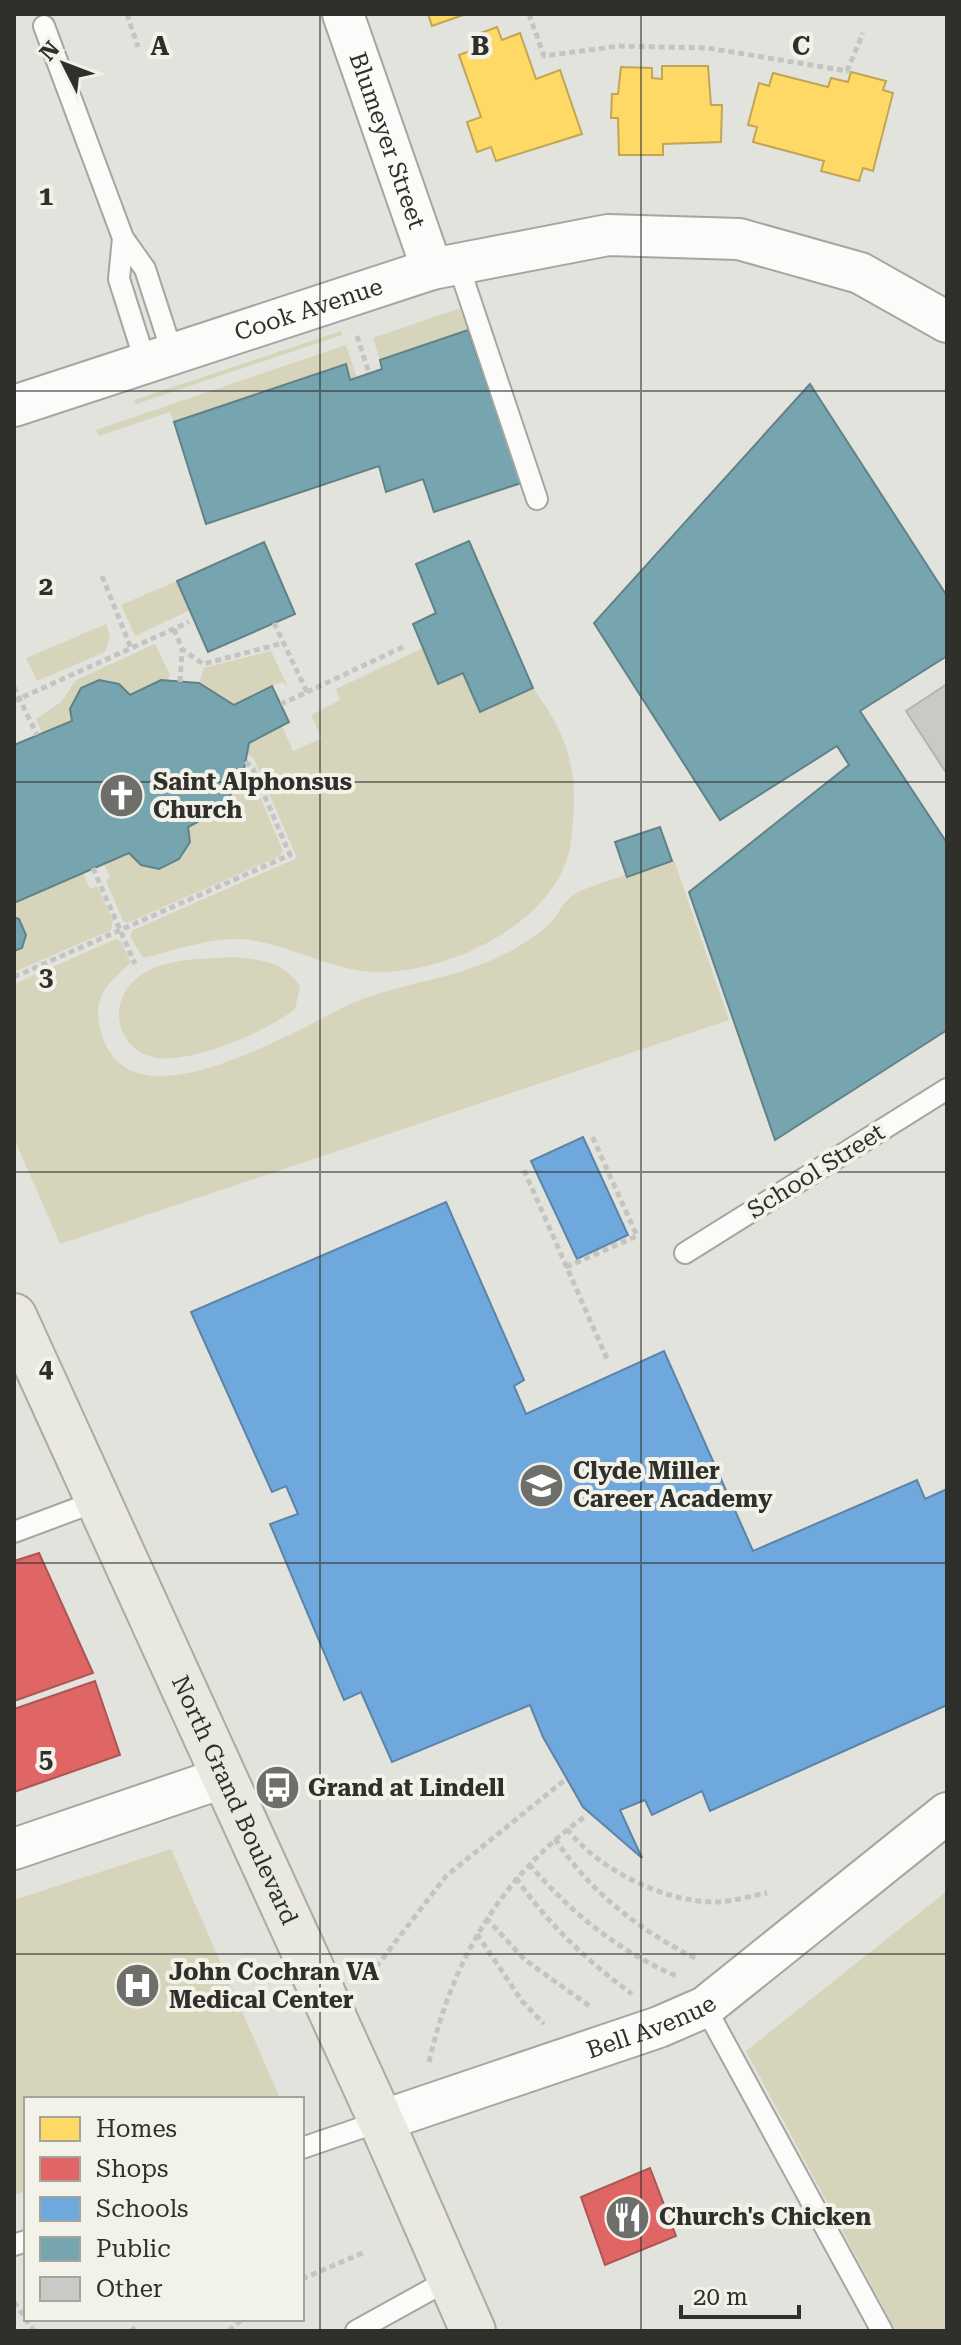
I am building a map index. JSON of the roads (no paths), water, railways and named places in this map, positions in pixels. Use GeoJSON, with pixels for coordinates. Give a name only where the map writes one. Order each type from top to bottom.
{"type":"FeatureCollection","features":[{"type":"Feature","properties":{"kind":"main road","name":"North Grand Boulevard"},"geometry":{"type":"LineString","coordinates":[[14,1316],[381,2121],[473,2331]]}},
{"type":"Feature","properties":{"kind":"street","name":"Blumeyer Street"},"geometry":{"type":"LineString","coordinates":[[343,14],[445,267]]}},
{"type":"Feature","properties":{"kind":"street","name":"Cook Avenue"},"geometry":{"type":"LineString","coordinates":[[14,406],[158,357],[445,267],[608,235],[739,239],[860,273],[947,322]]}},
{"type":"Feature","properties":{"kind":"street"},"geometry":{"type":"LineString","coordinates":[[14,1849],[222,1778]]}},
{"type":"Feature","properties":{"kind":"street","name":"Bell Avenue"},"geometry":{"type":"LineString","coordinates":[[381,2121],[659,2027],[705,2007],[947,1813]]}},
{"type":"Feature","properties":{"kind":"lane"},"geometry":{"type":"LineString","coordinates":[[44,26],[123,238],[145,269],[158,357]]}},
{"type":"Feature","properties":{"kind":"lane"},"geometry":{"type":"LineString","coordinates":[[123,238],[119,279],[158,357]]}},
{"type":"Feature","properties":{"kind":"lane"},"geometry":{"type":"LineString","coordinates":[[445,267],[537,499]]}},
{"type":"Feature","properties":{"kind":"lane","name":"School Street"},"geometry":{"type":"LineString","coordinates":[[685,1253],[947,1089]]}},
{"type":"Feature","properties":{"kind":"lane"},"geometry":{"type":"LineString","coordinates":[[14,1532],[97,1501]]}},
{"type":"Feature","properties":{"kind":"lane"},"geometry":{"type":"LineString","coordinates":[[705,2007],[882,2331]]}},
{"type":"Feature","properties":{"kind":"lane","name":"Bell Avenue"},"geometry":{"type":"LineString","coordinates":[[304,2147],[381,2121]]}},
{"type":"Feature","properties":{"kind":"lane"},"geometry":{"type":"LineString","coordinates":[[356,2331],[450,2279]]}},
{"type":"Feature","properties":{"kind":"place","name":"Saint Alphonsus Church"},"geometry":{"type":"Point","coordinates":[122,796]}},
{"type":"Feature","properties":{"kind":"place","name":"Clyde Miller Career Academy"},"geometry":{"type":"Point","coordinates":[542,1485]}},
{"type":"Feature","properties":{"kind":"place","name":"Grand at Lindell"},"geometry":{"type":"Point","coordinates":[277,1788]}},
{"type":"Feature","properties":{"kind":"place","name":"John Cochran VA Medical Center"},"geometry":{"type":"Point","coordinates":[138,1986]}},
{"type":"Feature","properties":{"kind":"place","name":"Church's Chicken"},"geometry":{"type":"Point","coordinates":[628,2217]}}]}
